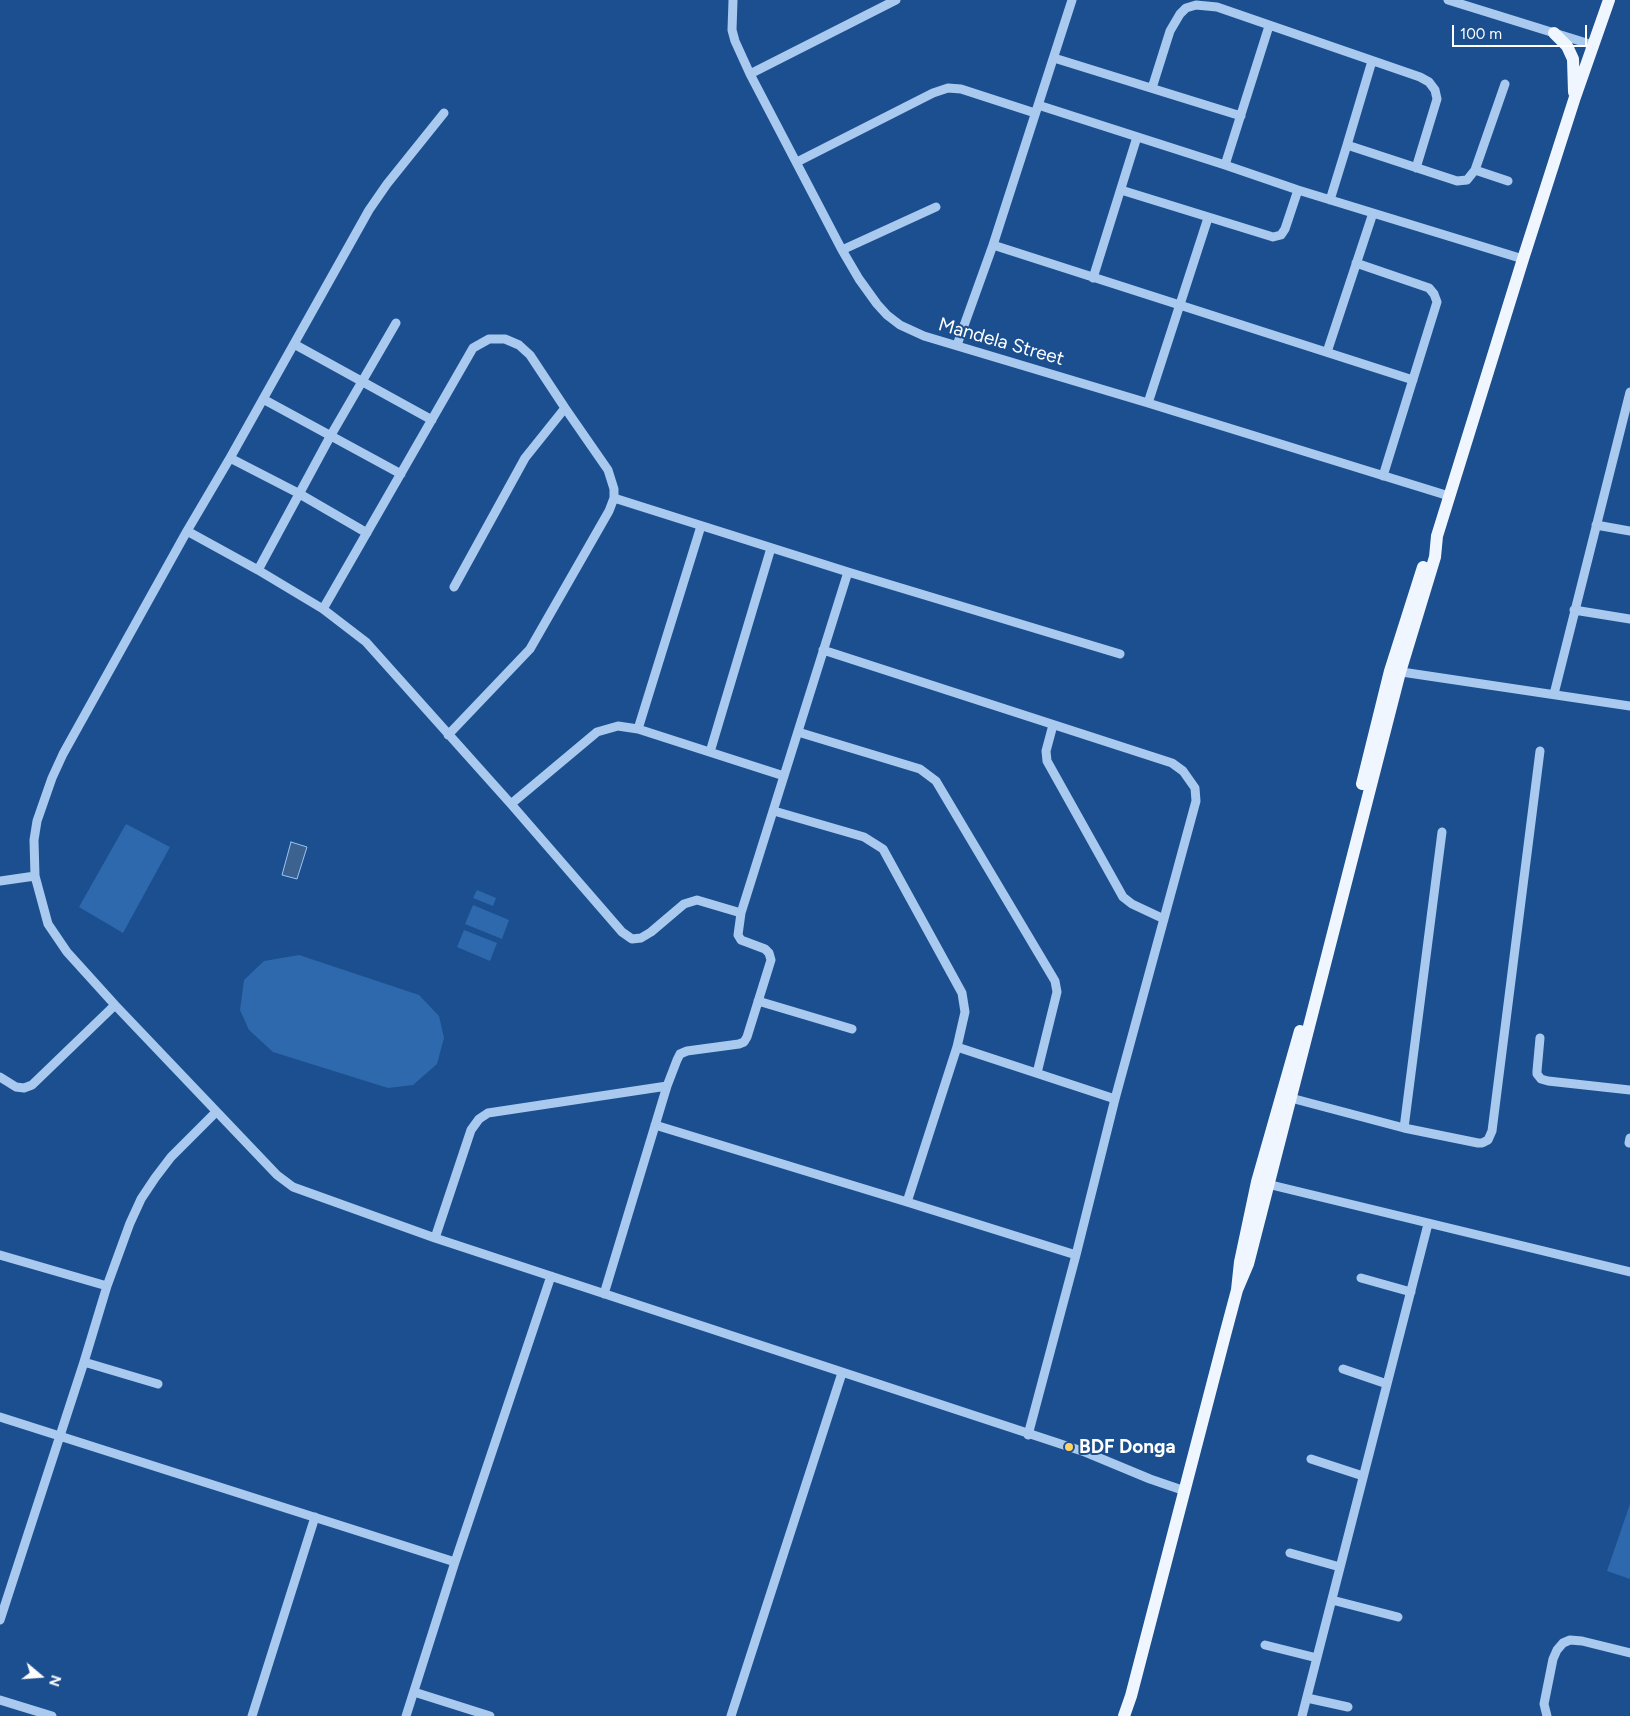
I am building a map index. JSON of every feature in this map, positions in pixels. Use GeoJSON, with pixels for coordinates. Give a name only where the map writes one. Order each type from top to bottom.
{"type":"FeatureCollection","features":[{"type":"Feature","properties":{"kind":"main road"},"geometry":{"type":"LineString","coordinates":[[1124,1716],[1131,1696],[1185,1491],[1237,1290],[1240,1262],[1286,1097],[1311,990],[1421,572],[1427,554],[1437,536],[1523,259],[1575,97],[1609,0]]}},
{"type":"Feature","properties":{"kind":"main road"},"geometry":{"type":"LineString","coordinates":[[1554,33],[1567,46],[1573,59],[1575,97]]}},
{"type":"Feature","properties":{"kind":"main road"},"geometry":{"type":"LineString","coordinates":[[1128,1716],[1131,1696]]}},
{"type":"Feature","properties":{"kind":"street","name":"Mandela Street"},"geometry":{"type":"LineString","coordinates":[[734,0],[732,30],[735,41],[750,74],[842,250],[870,296],[887,314],[911,331],[1449,496]]}},
{"type":"Feature","properties":{"kind":"street"},"geometry":{"type":"LineString","coordinates":[[750,74],[896,0]]}},
{"type":"Feature","properties":{"kind":"street"},"geometry":{"type":"LineString","coordinates":[[957,345],[992,245],[1072,0]]}},
{"type":"Feature","properties":{"kind":"street"},"geometry":{"type":"LineString","coordinates":[[1448,0],[1593,45]]}},
{"type":"Feature","properties":{"kind":"street"},"geometry":{"type":"LineString","coordinates":[[1152,88],[1174,22],[1186,8],[1196,5],[1209,5],[1420,76],[1429,82],[1435,90],[1436,104],[1416,168]]}},
{"type":"Feature","properties":{"kind":"street"},"geometry":{"type":"LineString","coordinates":[[1225,165],[1269,26]]}},
{"type":"Feature","properties":{"kind":"street"},"geometry":{"type":"LineString","coordinates":[[1054,58],[1241,116]]}},
{"type":"Feature","properties":{"kind":"street"},"geometry":{"type":"LineString","coordinates":[[1330,200],[1372,61]]}},
{"type":"Feature","properties":{"kind":"street"},"geometry":{"type":"LineString","coordinates":[[1347,145],[1463,182],[1475,170],[1505,84]]}},
{"type":"Feature","properties":{"kind":"street"},"geometry":{"type":"LineString","coordinates":[[797,162],[934,93],[948,88],[961,89],[1138,137],[1298,190],[1523,259]]}},
{"type":"Feature","properties":{"kind":"street"},"geometry":{"type":"LineString","coordinates":[[444,113],[387,184],[370,210],[186,532],[63,754],[52,778],[37,821],[34,840],[35,876],[48,924],[67,952],[115,1005],[277,1175],[293,1187],[435,1238],[1085,1452],[1150,1479],[1185,1491]]}},
{"type":"Feature","properties":{"kind":"street"},"geometry":{"type":"LineString","coordinates":[[1093,278],[1138,137]]}},
{"type":"Feature","properties":{"kind":"street"},"geometry":{"type":"LineString","coordinates":[[1475,170],[1508,181]]}},
{"type":"Feature","properties":{"kind":"street"},"geometry":{"type":"LineString","coordinates":[[1121,190],[1269,237],[1278,236],[1285,229],[1298,190]]}},
{"type":"Feature","properties":{"kind":"street"},"geometry":{"type":"LineString","coordinates":[[842,250],[936,207]]}},
{"type":"Feature","properties":{"kind":"street"},"geometry":{"type":"LineString","coordinates":[[1327,352],[1373,213]]}},
{"type":"Feature","properties":{"kind":"street"},"geometry":{"type":"LineString","coordinates":[[1148,403],[1208,218]]}},
{"type":"Feature","properties":{"kind":"street"},"geometry":{"type":"LineString","coordinates":[[992,245],[1413,380]]}},
{"type":"Feature","properties":{"kind":"street"},"geometry":{"type":"LineString","coordinates":[[1356,263],[1429,288],[1436,297],[1437,307],[1383,476]]}},
{"type":"Feature","properties":{"kind":"street"},"geometry":{"type":"LineString","coordinates":[[258,570],[298,493],[396,323]]}},
{"type":"Feature","properties":{"kind":"street"},"geometry":{"type":"LineString","coordinates":[[323,609],[473,348],[489,339],[505,339],[518,345],[530,354],[608,470],[614,489],[614,498],[609,511],[530,649],[448,735]]}},
{"type":"Feature","properties":{"kind":"street"},"geometry":{"type":"LineString","coordinates":[[294,344],[432,420]]}},
{"type":"Feature","properties":{"kind":"street"},"geometry":{"type":"LineString","coordinates":[[1554,694],[1630,392]]}},
{"type":"Feature","properties":{"kind":"street"},"geometry":{"type":"LineString","coordinates":[[263,400],[401,474]]}},
{"type":"Feature","properties":{"kind":"street"},"geometry":{"type":"LineString","coordinates":[[454,587],[525,458],[565,408]]}},
{"type":"Feature","properties":{"kind":"street"},"geometry":{"type":"LineString","coordinates":[[230,458],[298,493],[367,533]]}},
{"type":"Feature","properties":{"kind":"street"},"geometry":{"type":"LineString","coordinates":[[614,498],[848,572],[1120,654]]}},
{"type":"Feature","properties":{"kind":"street"},"geometry":{"type":"LineString","coordinates":[[1596,525],[1630,531]]}},
{"type":"Feature","properties":{"kind":"street"},"geometry":{"type":"LineString","coordinates":[[638,730],[701,526]]}},
{"type":"Feature","properties":{"kind":"street"},"geometry":{"type":"LineString","coordinates":[[186,532],[258,570],[323,609],[366,642],[394,671],[622,932],[632,939],[641,938],[684,904],[697,900],[741,913]]}},
{"type":"Feature","properties":{"kind":"street"},"geometry":{"type":"LineString","coordinates":[[710,752],[771,548]]}},
{"type":"Feature","properties":{"kind":"street"},"geometry":{"type":"LineString","coordinates":[[604,1294],[667,1086],[680,1054],[687,1051],[739,1044],[748,1037],[771,960],[769,953],[765,949],[742,940],[738,935],[741,913],[848,572]]}},
{"type":"Feature","properties":{"kind":"street"},"geometry":{"type":"LineString","coordinates":[[1574,610],[1630,619]]}},
{"type":"Feature","properties":{"kind":"street"},"geometry":{"type":"LineString","coordinates":[[824,650],[1172,763],[1190,778],[1195,788],[1196,801],[1028,1434]]}},
{"type":"Feature","properties":{"kind":"street"},"geometry":{"type":"LineString","coordinates":[[1395,671],[1630,706]]}},
{"type":"Feature","properties":{"kind":"street"},"geometry":{"type":"LineString","coordinates":[[1053,725],[1046,751],[1047,761],[1118,888],[1123,896],[1132,904],[1164,919]]}},
{"type":"Feature","properties":{"kind":"street"},"geometry":{"type":"LineString","coordinates":[[511,804],[597,732],[618,726],[638,730],[784,776]]}},
{"type":"Feature","properties":{"kind":"street"},"geometry":{"type":"LineString","coordinates":[[798,732],[920,769],[936,781],[1055,981],[1057,992],[1037,1073]]}},
{"type":"Feature","properties":{"kind":"street"},"geometry":{"type":"LineString","coordinates":[[1286,1097],[1404,1128],[1482,1143],[1488,1140],[1492,1133],[1540,751]]}},
{"type":"Feature","properties":{"kind":"street"},"geometry":{"type":"LineString","coordinates":[[774,811],[864,837],[883,849],[962,993],[965,1012],[957,1047],[907,1202]]}},
{"type":"Feature","properties":{"kind":"street"},"geometry":{"type":"LineString","coordinates":[[1404,1128],[1442,832]]}},
{"type":"Feature","properties":{"kind":"street"},"geometry":{"type":"LineString","coordinates":[[0,881],[35,876]]}},
{"type":"Feature","properties":{"kind":"street"},"geometry":{"type":"LineString","coordinates":[[758,1001],[852,1029]]}},
{"type":"Feature","properties":{"kind":"street"},"geometry":{"type":"LineString","coordinates":[[0,1077],[16,1087],[24,1088],[32,1085],[115,1005]]}},
{"type":"Feature","properties":{"kind":"street"},"geometry":{"type":"LineString","coordinates":[[1540,1038],[1536,1072],[1541,1079],[1630,1090]]}},
{"type":"Feature","properties":{"kind":"street"},"geometry":{"type":"LineString","coordinates":[[957,1047],[1116,1099]]}},
{"type":"Feature","properties":{"kind":"street"},"geometry":{"type":"LineString","coordinates":[[435,1238],[471,1130],[479,1119],[488,1113],[667,1086]]}},
{"type":"Feature","properties":{"kind":"street"},"geometry":{"type":"LineString","coordinates":[[0,1620],[107,1286],[127,1231],[141,1199],[171,1157],[216,1112]]}},
{"type":"Feature","properties":{"kind":"street"},"geometry":{"type":"LineString","coordinates":[[655,1125],[1076,1255]]}},
{"type":"Feature","properties":{"kind":"street"},"geometry":{"type":"LineString","coordinates":[[1262,1183],[1630,1272]]}},
{"type":"Feature","properties":{"kind":"street"},"geometry":{"type":"LineString","coordinates":[[1302,1716],[1428,1224]]}},
{"type":"Feature","properties":{"kind":"street"},"geometry":{"type":"LineString","coordinates":[[0,1255],[107,1286]]}},
{"type":"Feature","properties":{"kind":"street"},"geometry":{"type":"LineString","coordinates":[[406,1716],[550,1276]]}},
{"type":"Feature","properties":{"kind":"street"},"geometry":{"type":"LineString","coordinates":[[1361,1278],[1410,1292]]}},
{"type":"Feature","properties":{"kind":"street"},"geometry":{"type":"LineString","coordinates":[[84,1362],[158,1384]]}},
{"type":"Feature","properties":{"kind":"street"},"geometry":{"type":"LineString","coordinates":[[1343,1369],[1387,1384]]}},
{"type":"Feature","properties":{"kind":"street"},"geometry":{"type":"LineString","coordinates":[[732,1716],[842,1373]]}},
{"type":"Feature","properties":{"kind":"street"},"geometry":{"type":"LineString","coordinates":[[0,1417],[455,1562]]}},
{"type":"Feature","properties":{"kind":"street"},"geometry":{"type":"LineString","coordinates":[[1311,1459],[1363,1476]]}},
{"type":"Feature","properties":{"kind":"street"},"geometry":{"type":"LineString","coordinates":[[252,1716],[315,1517]]}},
{"type":"Feature","properties":{"kind":"street"},"geometry":{"type":"LineString","coordinates":[[1290,1553],[1340,1567]]}},
{"type":"Feature","properties":{"kind":"street"},"geometry":{"type":"LineString","coordinates":[[1332,1600],[1398,1617]]}},
{"type":"Feature","properties":{"kind":"street"},"geometry":{"type":"LineString","coordinates":[[1547,1716],[1544,1704],[1553,1659],[1563,1643],[1570,1640],[1582,1641],[1630,1653]]}},
{"type":"Feature","properties":{"kind":"street"},"geometry":{"type":"LineString","coordinates":[[1265,1645],[1317,1658]]}},
{"type":"Feature","properties":{"kind":"street"},"geometry":{"type":"LineString","coordinates":[[414,1692],[490,1716]]}},
{"type":"Feature","properties":{"kind":"street"},"geometry":{"type":"LineString","coordinates":[[1307,1698],[1348,1707]]}},
{"type":"Feature","properties":{"kind":"street"},"geometry":{"type":"LineString","coordinates":[[0,1700],[52,1716]]}},
{"type":"Feature","properties":{"kind":"shaded area"},"geometry":{"type":"Polygon","coordinates":[[[126,824],[170,847],[123,933],[79,907],[126,824]]]}},
{"type":"Feature","properties":{"kind":"shaded area"},"geometry":{"type":"Polygon","coordinates":[[[291,842],[307,847],[297,879],[282,875],[291,842]]]}},
{"type":"Feature","properties":{"kind":"shaded area"},"geometry":{"type":"Polygon","coordinates":[[[477,890],[496,898],[493,906],[473,898],[477,890]]]}},
{"type":"Feature","properties":{"kind":"shaded area"},"geometry":{"type":"Polygon","coordinates":[[[473,905],[509,920],[502,939],[465,924],[473,905]]]}},
{"type":"Feature","properties":{"kind":"shaded area"},"geometry":{"type":"Polygon","coordinates":[[[464,930],[497,943],[490,961],[457,947],[464,930]]]}},
{"type":"Feature","properties":{"kind":"shaded area"},"geometry":{"type":"Polygon","coordinates":[[[299,955],[419,995],[439,1016],[444,1038],[437,1064],[413,1085],[388,1088],[273,1052],[249,1030],[240,1010],[244,980],[264,961],[299,955]]]}},
{"type":"Feature","properties":{"kind":"shaded area"},"geometry":{"type":"Polygon","coordinates":[[[1630,1504],[1630,1579],[1607,1571],[1630,1504]]]}},
{"type":"Feature","properties":{"kind":"place","name":"BDF Donga"},"geometry":{"type":"Point","coordinates":[1069,1447]}}]}
